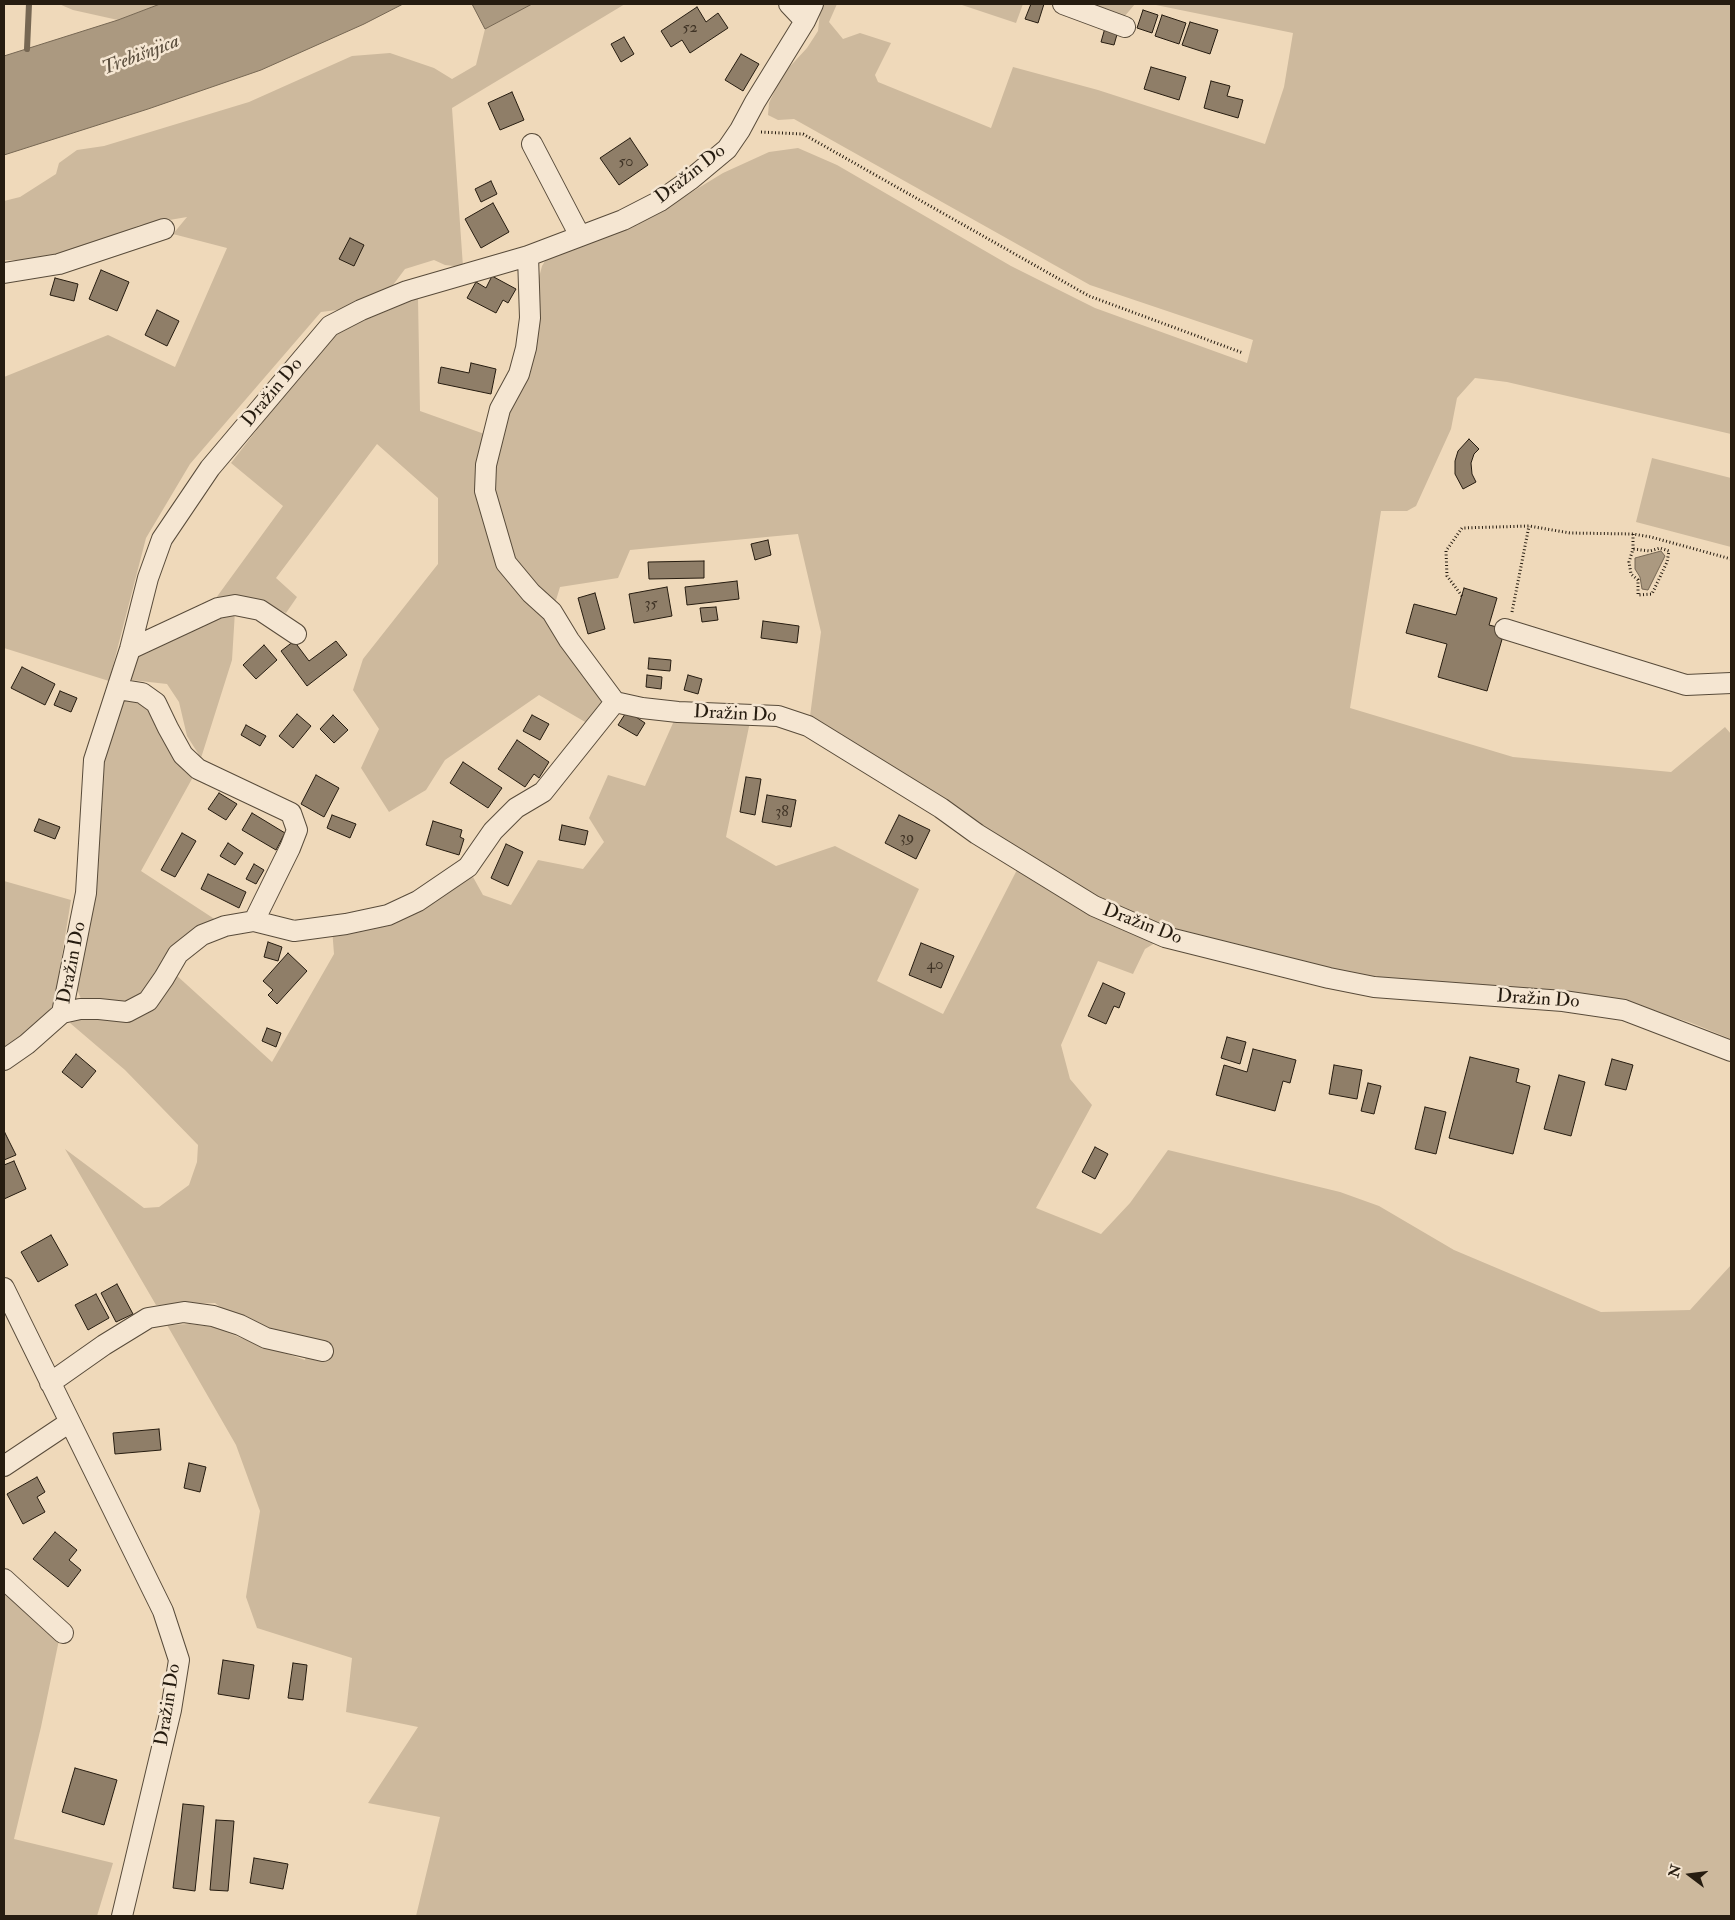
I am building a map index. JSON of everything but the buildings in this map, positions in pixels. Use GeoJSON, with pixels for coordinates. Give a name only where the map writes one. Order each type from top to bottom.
{"type":"FeatureCollection","features":[{"type":"Feature","properties":{"kind":"street"},"geometry":{"type":"LineString","coordinates":[[789,4],[809,12]]}},
{"type":"Feature","properties":{"kind":"street"},"geometry":{"type":"LineString","coordinates":[[1063,4],[1126,27]]}},
{"type":"Feature","properties":{"kind":"street","name":"Dražin Do"},"geometry":{"type":"LineString","coordinates":[[809,12],[727,149],[691,179],[660,201],[623,220],[528,256],[407,291],[361,310],[330,326],[210,468],[162,540],[148,578],[130,649],[94,760],[86,893],[62,1013],[80,1009],[127,1012],[148,1001],[178,954],[202,935],[225,926],[254,921],[294,931],[346,924],[388,915],[418,900],[468,867],[493,831],[516,808],[543,792],[614,702],[642,708],[678,712],[778,716],[808,726],[1094,906],[1165,936],[1374,988],[1563,1001],[1624,1010],[1731,1051]]}},
{"type":"Feature","properties":{"kind":"street"},"geometry":{"type":"LineString","coordinates":[[532,144],[580,236]]}},
{"type":"Feature","properties":{"kind":"street"},"geometry":{"type":"LineString","coordinates":[[4,273],[59,264],[164,230]]}},
{"type":"Feature","properties":{"kind":"street"},"geometry":{"type":"LineString","coordinates":[[528,256],[530,318],[526,348],[520,374],[500,409],[486,465],[486,491],[506,563],[531,594],[552,612],[569,640],[614,702]]}},
{"type":"Feature","properties":{"kind":"street"},"geometry":{"type":"LineString","coordinates":[[130,649],[218,608],[235,604],[260,610],[296,634]]}},
{"type":"Feature","properties":{"kind":"street"},"geometry":{"type":"LineString","coordinates":[[1506,630],[1686,685],[1731,683]]}},
{"type":"Feature","properties":{"kind":"street"},"geometry":{"type":"LineString","coordinates":[[116,689],[142,692],[156,703],[183,755],[198,769],[291,812],[296,830],[290,848],[254,921]]}},
{"type":"Feature","properties":{"kind":"street"},"geometry":{"type":"LineString","coordinates":[[4,1060],[27,1044],[62,1013]]}},
{"type":"Feature","properties":{"kind":"street","name":"Dražin Do"},"geometry":{"type":"LineString","coordinates":[[4,1288],[163,1611],[179,1660],[171,1710],[122,1916]]}},
{"type":"Feature","properties":{"kind":"street"},"geometry":{"type":"LineString","coordinates":[[50,1383],[104,1345],[148,1318],[184,1312],[212,1316],[240,1325],[266,1338],[323,1351]]}},
{"type":"Feature","properties":{"kind":"street"},"geometry":{"type":"LineString","coordinates":[[4,1466],[70,1422]]}},
{"type":"Feature","properties":{"kind":"street"},"geometry":{"type":"LineString","coordinates":[[4,1579],[62,1633]]}},
{"type":"Feature","properties":{"kind":"path"},"geometry":{"type":"LineString","coordinates":[[740,130],[803,134],[1089,296],[1243,353]]}},
{"type":"Feature","properties":{"kind":"path"},"geometry":{"type":"LineString","coordinates":[[1506,630],[1529,526]]}},
{"type":"Feature","properties":{"kind":"path"},"geometry":{"type":"LineString","coordinates":[[1462,596],[1447,576],[1446,550],[1462,528],[1529,526],[1570,533],[1633,534],[1651,537],[1731,559]]}},
{"type":"Feature","properties":{"kind":"path"},"geometry":{"type":"LineString","coordinates":[[1633,534],[1633,549],[1629,562],[1631,574],[1638,580],[1638,595],[1652,594],[1667,562],[1668,551],[1660,548],[1650,551],[1633,549]]}},
{"type":"Feature","properties":{"kind":"shaded area"},"geometry":{"type":"Polygon","coordinates":[[[59,4],[160,4],[118,20],[73,10],[59,4]]]}},
{"type":"Feature","properties":{"kind":"shaded area"},"geometry":{"type":"Polygon","coordinates":[[[532,4],[625,4],[452,108],[463,267],[445,265],[434,260],[405,269],[390,289],[353,308],[321,312],[190,464],[146,538],[109,681],[4,648],[4,377],[108,335],[175,367],[227,248],[173,234],[187,217],[140,225],[92,245],[55,255],[21,260],[4,260],[4,201],[20,197],[56,174],[59,163],[77,150],[104,146],[249,102],[352,56],[390,53],[434,68],[452,79],[476,65],[485,29],[532,4]]]}},
{"type":"Feature","properties":{"kind":"shaded area"},"geometry":{"type":"Polygon","coordinates":[[[821,4],[837,4],[829,22],[843,39],[860,33],[891,43],[875,75],[878,82],[991,128],[1013,67],[1098,90],[1265,144],[1284,87],[1293,33],[1151,4],[1731,4],[1731,434],[1507,382],[1475,378],[1457,398],[1451,429],[1416,506],[1407,511],[1381,511],[1350,708],[1513,757],[1671,772],[1725,727],[1731,734],[1731,1039],[1689,1022],[1601,996],[1571,992],[1375,982],[1168,932],[1116,911],[951,808],[949,801],[940,795],[918,786],[809,724],[821,632],[798,534],[630,550],[618,578],[560,587],[553,610],[507,562],[488,490],[496,441],[542,266],[549,254],[646,220],[723,173],[769,152],[798,148],[837,165],[1011,266],[1095,308],[1247,363],[1253,340],[1090,285],[794,119],[778,120],[768,115],[769,103],[782,75],[807,48],[818,31],[821,4]]]}},
{"type":"Feature","properties":{"kind":"shaded area"},"geometry":{"type":"Polygon","coordinates":[[[959,4],[1023,4],[1016,23],[959,4]]]}},
{"type":"Feature","properties":{"kind":"shaded area"},"geometry":{"type":"Polygon","coordinates":[[[1089,4],[1135,4],[1124,17],[1089,4]]]}},
{"type":"Feature","properties":{"kind":"shaded area"},"geometry":{"type":"Polygon","coordinates":[[[418,298],[420,411],[490,436],[493,527],[612,701],[592,726],[539,695],[445,760],[426,790],[389,812],[361,768],[379,729],[353,690],[363,659],[438,564],[438,498],[377,444],[276,578],[297,597],[286,613],[249,597],[216,598],[283,506],[231,463],[314,356],[338,331],[418,298]]]}},
{"type":"Feature","properties":{"kind":"shaded area"},"geometry":{"type":"Polygon","coordinates":[[[1652,458],[1731,478],[1731,547],[1636,522],[1652,458]]]}},
{"type":"Feature","properties":{"kind":"shaded area"},"geometry":{"type":"Polygon","coordinates":[[[235,611],[232,660],[201,758],[187,736],[179,702],[167,684],[131,680],[138,655],[235,611]]]}},
{"type":"Feature","properties":{"kind":"shaded area"},"geometry":{"type":"Polygon","coordinates":[[[125,699],[145,704],[193,777],[141,871],[216,920],[151,987],[125,1006],[81,999],[77,989],[103,755],[125,699]]]}},
{"type":"Feature","properties":{"kind":"shaded area"},"geometry":{"type":"Polygon","coordinates":[[[677,714],[751,717],[726,837],[776,866],[835,846],[919,889],[877,981],[943,1014],[1020,864],[1163,938],[1145,949],[1133,974],[1098,961],[1061,1045],[1070,1079],[1092,1105],[1036,1208],[1101,1234],[1130,1203],[1168,1150],[1340,1192],[1379,1206],[1454,1250],[1601,1312],[1690,1310],[1731,1265],[1731,1916],[416,1916],[440,1817],[368,1803],[418,1727],[346,1712],[352,1658],[257,1628],[246,1597],[260,1511],[236,1445],[167,1325],[190,1324],[214,1327],[305,1360],[309,1338],[294,1337],[229,1314],[215,1303],[156,1305],[65,1149],[144,1208],[159,1207],[189,1185],[197,1162],[198,1145],[125,1070],[70,1023],[78,1016],[119,1018],[175,974],[272,1062],[334,954],[332,928],[473,877],[483,895],[511,905],[538,860],[583,869],[604,842],[589,818],[608,775],[645,786],[677,714]]]}},
{"type":"Feature","properties":{"kind":"shaded area"},"geometry":{"type":"Polygon","coordinates":[[[4,881],[71,900],[54,1004],[34,1029],[4,1047],[4,881]]]}},
{"type":"Feature","properties":{"kind":"shaded area"},"geometry":{"type":"Polygon","coordinates":[[[4,1583],[60,1635],[41,1727],[14,1839],[113,1863],[97,1916],[4,1916],[4,1583]]]}},
{"type":"Feature","properties":{"kind":"water","name":"Trebišnjica"},"geometry":{"type":"Polygon","coordinates":[[[160,4],[403,4],[364,24],[261,70],[148,109],[4,155],[4,56],[118,20],[160,4]]]}},
{"type":"Feature","properties":{"kind":"water"},"geometry":{"type":"Polygon","coordinates":[[[472,4],[532,4],[485,29],[472,4]]]}},
{"type":"Feature","properties":{"kind":"water"},"geometry":{"type":"Polygon","coordinates":[[[1661,551],[1665,556],[1648,590],[1642,589],[1640,577],[1635,569],[1635,558],[1661,551]]]}},
{"type":"Feature","properties":{"kind":"waterway"},"geometry":{"type":"LineString","coordinates":[[27,49],[29,4]]}}]}
